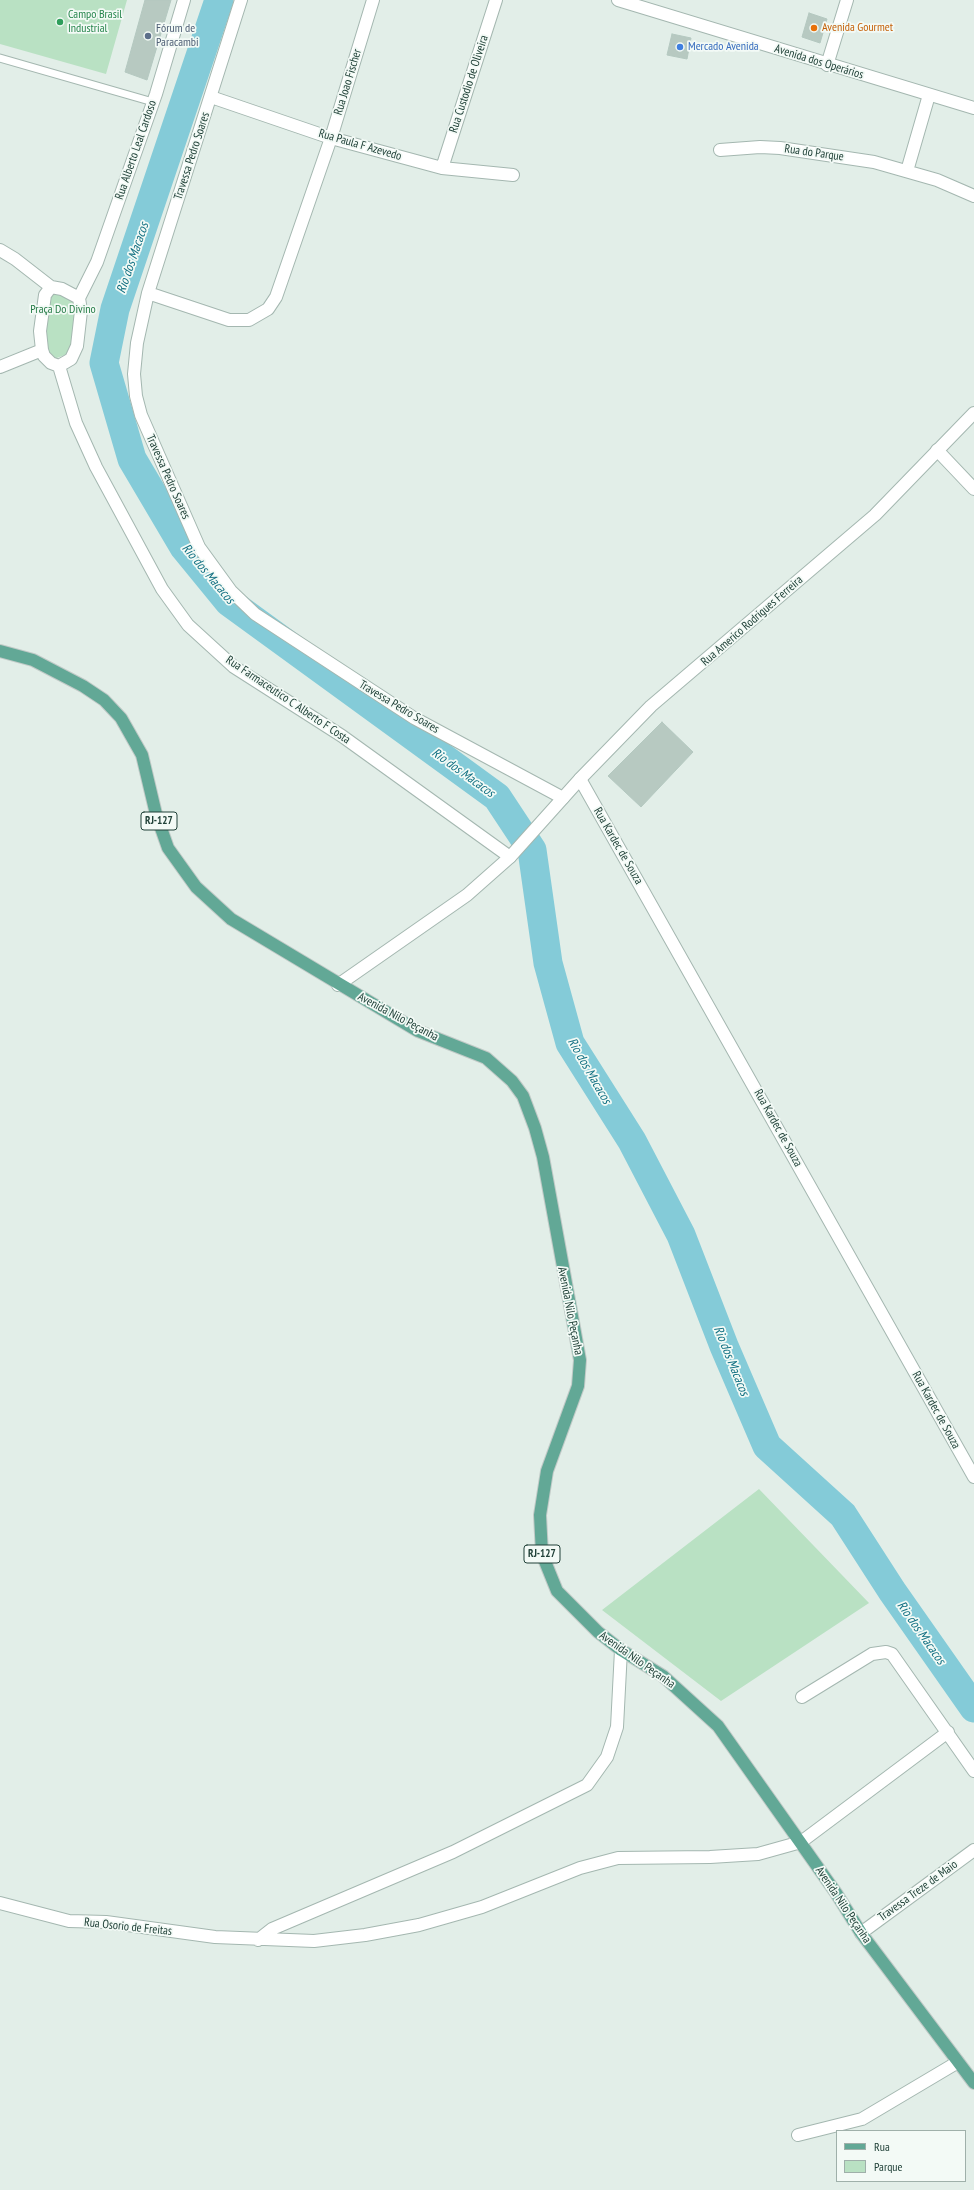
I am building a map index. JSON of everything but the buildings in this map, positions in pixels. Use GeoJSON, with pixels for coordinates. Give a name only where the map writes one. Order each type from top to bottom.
{"type":"FeatureCollection","features":[{"type":"Feature","properties":{"kind":"main road","name":"Avenida Nilo Peçanha"},"geometry":{"type":"LineString","coordinates":[[0,651],[33,660],[84,686],[104,700],[121,718],[142,755],[156,814],[168,848],[196,888],[231,919],[338,985],[418,1031],[486,1058],[512,1081],[523,1096],[530,1110],[543,1157],[580,1360],[578,1386],[547,1471],[540,1516],[542,1554],[557,1591],[598,1632],[621,1650],[663,1676],[718,1726],[801,1842],[861,1933],[974,2083]]}},
{"type":"Feature","properties":{"kind":"street","name":"Rua Alberto Leal Cardoso"},"geometry":{"type":"LineString","coordinates":[[79,298],[97,262],[153,102],[184,0]]}},
{"type":"Feature","properties":{"kind":"street","name":"Travessa Pedro Soares"},"geometry":{"type":"LineString","coordinates":[[241,0],[148,293],[137,343],[134,374],[136,396],[141,415],[199,547],[231,591],[255,614],[414,718],[563,798]]}},
{"type":"Feature","properties":{"kind":"street","name":"Rua Joao Fischer"},"geometry":{"type":"LineString","coordinates":[[148,293],[228,320],[249,320],[268,309],[276,297],[331,138],[373,0]]}},
{"type":"Feature","properties":{"kind":"street","name":"Rua Custodio de Oliveira"},"geometry":{"type":"LineString","coordinates":[[442,168],[496,0]]}},
{"type":"Feature","properties":{"kind":"street","name":"Avenida dos Operários"},"geometry":{"type":"LineString","coordinates":[[618,0],[827,65],[974,108]]}},
{"type":"Feature","properties":{"kind":"street"},"geometry":{"type":"LineString","coordinates":[[827,65],[847,0]]}},
{"type":"Feature","properties":{"kind":"street"},"geometry":{"type":"LineString","coordinates":[[907,171],[929,95]]}},
{"type":"Feature","properties":{"kind":"street","name":"Rua Paula F Azevedo"},"geometry":{"type":"LineString","coordinates":[[211,97],[331,138],[442,168],[513,175]]}},
{"type":"Feature","properties":{"kind":"street","name":"Rua do Parque"},"geometry":{"type":"LineString","coordinates":[[720,150],[760,147],[780,148],[874,162],[937,180],[974,196]]}},
{"type":"Feature","properties":{"kind":"street"},"geometry":{"type":"LineString","coordinates":[[0,250],[15,259],[50,287],[62,289],[79,298],[81,311],[77,346],[71,359],[59,366],[51,363],[44,356],[42,350],[40,331],[42,310],[45,295],[50,287]]}},
{"type":"Feature","properties":{"kind":"street"},"geometry":{"type":"LineString","coordinates":[[0,366],[42,350]]}},
{"type":"Feature","properties":{"kind":"street","name":"Rua Farmaceutico C Alberto F Costa"},"geometry":{"type":"LineString","coordinates":[[59,366],[76,423],[96,467],[162,589],[188,625],[234,667],[342,736],[512,854]]}},
{"type":"Feature","properties":{"kind":"street","name":"Rua Americo Rodrigues Ferreira"},"geometry":{"type":"LineString","coordinates":[[338,985],[467,895],[512,854],[580,779],[651,706],[875,515],[974,412]]}},
{"type":"Feature","properties":{"kind":"street"},"geometry":{"type":"LineString","coordinates":[[937,450],[974,489]]}},
{"type":"Feature","properties":{"kind":"street","name":"Rua Kardec de Souza"},"geometry":{"type":"LineString","coordinates":[[580,779],[974,1478]]}},
{"type":"Feature","properties":{"kind":"street"},"geometry":{"type":"LineString","coordinates":[[258,1940],[272,1929],[453,1852],[587,1785],[607,1756],[617,1727],[621,1650]]}},
{"type":"Feature","properties":{"kind":"street"},"geometry":{"type":"LineString","coordinates":[[802,1697],[872,1654],[886,1652],[892,1654],[974,1771]]}},
{"type":"Feature","properties":{"kind":"street"},"geometry":{"type":"LineString","coordinates":[[801,1842],[948,1732]]}},
{"type":"Feature","properties":{"kind":"street","name":"Rua Osorio de Freitas"},"geometry":{"type":"LineString","coordinates":[[0,1903],[69,1921],[106,1922],[215,1937],[258,1940],[314,1941],[365,1935],[418,1925],[482,1907],[580,1868],[618,1858],[710,1857],[758,1854],[801,1842]]}},
{"type":"Feature","properties":{"kind":"street","name":"Travessa Treze de Maio"},"geometry":{"type":"LineString","coordinates":[[861,1933],[974,1850]]}},
{"type":"Feature","properties":{"kind":"street"},"geometry":{"type":"LineString","coordinates":[[798,2135],[862,2119],[958,2062]]}},
{"type":"Feature","properties":{"kind":"lane"},"geometry":{"type":"LineString","coordinates":[[0,58],[153,102]]}},
{"type":"Feature","properties":{"kind":"green space","name":"Campo Brasil Industrial"},"geometry":{"type":"Polygon","coordinates":[[[0,0],[127,0],[106,74],[0,44],[0,0]]]}},
{"type":"Feature","properties":{"kind":"green space","name":"Praça Do Divino"},"geometry":{"type":"Polygon","coordinates":[[[48,291],[79,298],[75,342],[67,354],[49,361],[42,328],[48,291]]]}},
{"type":"Feature","properties":{"kind":"green space"},"geometry":{"type":"Polygon","coordinates":[[[759,1489],[869,1603],[721,1701],[602,1610],[759,1489]]]}},
{"type":"Feature","properties":{"kind":"waterway","name":"Rio dos Macacos"},"geometry":{"type":"LineString","coordinates":[[219,0],[115,309],[104,363],[132,459],[184,547],[229,602],[497,797],[532,850],[548,963],[570,1043],[632,1141],[681,1235],[724,1346],[767,1446],[843,1515],[892,1591],[974,1708]]}},
{"type":"Feature","properties":{"kind":"place","name":"Campo Brasil Industrial"},"geometry":{"type":"Point","coordinates":[60,22]}},
{"type":"Feature","properties":{"kind":"place","name":"Avenida Gourmet"},"geometry":{"type":"Point","coordinates":[814,28]}},
{"type":"Feature","properties":{"kind":"place","name":"Fórum de Paracambi"},"geometry":{"type":"Point","coordinates":[148,36]}},
{"type":"Feature","properties":{"kind":"place","name":"Mercado Avenida"},"geometry":{"type":"Point","coordinates":[680,47]}}]}
